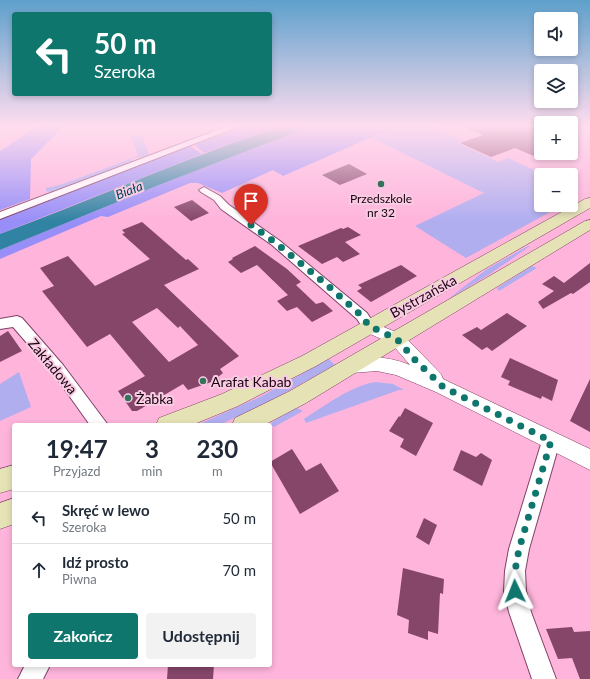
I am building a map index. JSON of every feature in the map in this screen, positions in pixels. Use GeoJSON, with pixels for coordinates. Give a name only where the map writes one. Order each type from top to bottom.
{"type":"FeatureCollection","features":[{"type":"Feature","properties":{"kind":"main road","name":"Bystrzańska"},"geometry":{"type":"LineString","coordinates":[[172,423],[230,400],[309,361],[590,202]]}},
{"type":"Feature","properties":{"kind":"main road"},"geometry":{"type":"LineString","coordinates":[[562,218],[585,227]]}},
{"type":"Feature","properties":{"kind":"main road","name":"Bystrzańska"},"geometry":{"type":"LineString","coordinates":[[247,423],[298,397],[585,227]]}},
{"type":"Feature","properties":{"kind":"main road"},"geometry":{"type":"LineString","coordinates":[[0,481],[12,478]]}},
{"type":"Feature","properties":{"kind":"main road"},"geometry":{"type":"LineString","coordinates":[[0,516],[12,512]]}},
{"type":"Feature","properties":{"kind":"street"},"geometry":{"type":"LineString","coordinates":[[0,216],[153,158]]}},
{"type":"Feature","properties":{"kind":"street"},"geometry":{"type":"LineString","coordinates":[[204,190],[217,198],[225,207],[276,243],[362,316],[369,326],[379,349],[399,368]]}},
{"type":"Feature","properties":{"kind":"street","name":"Zakładowa"},"geometry":{"type":"LineString","coordinates":[[0,324],[17,321],[58,369],[98,423]]}},
{"type":"Feature","properties":{"kind":"street"},"geometry":{"type":"LineString","coordinates":[[369,326],[397,339],[414,359],[443,387]]}},
{"type":"Feature","properties":{"kind":"street"},"geometry":{"type":"LineString","coordinates":[[351,366],[377,364],[399,368],[443,387],[590,460]]}},
{"type":"Feature","properties":{"kind":"street"},"geometry":{"type":"LineString","coordinates":[[544,679],[520,612],[515,591],[515,571],[519,549],[551,441]]}},
{"type":"Feature","properties":{"kind":"street"},"geometry":{"type":"LineString","coordinates":[[30,679],[37,667]]}},
{"type":"Feature","properties":{"kind":"shaded area"},"geometry":{"type":"Polygon","coordinates":[[[0,158],[32,158],[31,159],[30,199],[0,210],[0,158]]]}},
{"type":"Feature","properties":{"kind":"shaded area"},"geometry":{"type":"Polygon","coordinates":[[[133,158],[137,158],[131,159],[132,161],[51,192],[46,191],[46,188],[63,184],[133,158]]]}},
{"type":"Feature","properties":{"kind":"shaded area"},"geometry":{"type":"Polygon","coordinates":[[[160,158],[193,158],[0,234],[0,219],[160,158]]]}},
{"type":"Feature","properties":{"kind":"shaded area"},"geometry":{"type":"Polygon","coordinates":[[[230,158],[325,158],[283,176],[273,170],[222,193],[198,183],[190,183],[108,217],[101,216],[0,259],[0,250],[230,158]]]}},
{"type":"Feature","properties":{"kind":"shaded area"},"geometry":{"type":"Polygon","coordinates":[[[412,158],[489,158],[498,162],[508,158],[534,170],[534,212],[550,212],[466,258],[415,226],[484,193],[412,158]]]}},
{"type":"Feature","properties":{"kind":"shaded area"},"geometry":{"type":"Polygon","coordinates":[[[530,246],[490,274],[448,299],[487,269],[530,246]]]}},
{"type":"Feature","properties":{"kind":"shaded area"},"geometry":{"type":"Polygon","coordinates":[[[532,266],[537,268],[499,291],[497,288],[532,266]]]}},
{"type":"Feature","properties":{"kind":"shaded area"},"geometry":{"type":"Polygon","coordinates":[[[329,359],[335,365],[265,404],[223,423],[202,423],[260,397],[329,359]]]}},
{"type":"Feature","properties":{"kind":"shaded area"},"geometry":{"type":"Polygon","coordinates":[[[19,372],[31,407],[0,421],[0,384],[19,372]]]}},
{"type":"Feature","properties":{"kind":"shaded area"},"geometry":{"type":"Polygon","coordinates":[[[375,382],[393,384],[404,390],[399,390],[306,423],[304,419],[338,397],[365,384],[375,382]]]}},
{"type":"Feature","properties":{"kind":"shaded area"},"geometry":{"type":"Polygon","coordinates":[[[297,408],[303,411],[274,427],[272,426],[272,422],[297,408]]]}},
{"type":"Feature","properties":{"kind":"water","name":"Biała"},"geometry":{"type":"Polygon","coordinates":[[[195,158],[230,158],[0,250],[0,234],[195,158]]]}},
{"type":"Feature","properties":{"kind":"building"},"geometry":{"type":"Polygon","coordinates":[[[349,164],[367,174],[340,185],[322,175],[349,164]]]}},
{"type":"Feature","properties":{"kind":"building"},"geometry":{"type":"Polygon","coordinates":[[[192,200],[209,213],[191,221],[174,207],[192,200]]]}},
{"type":"Feature","properties":{"kind":"building"},"geometry":{"type":"Polygon","coordinates":[[[142,222],[186,260],[188,259],[199,269],[164,285],[239,356],[220,369],[223,373],[218,377],[220,379],[188,390],[183,384],[137,411],[132,411],[118,391],[145,376],[110,334],[87,347],[42,291],[54,286],[40,268],[68,256],[95,286],[150,259],[122,234],[125,233],[122,230],[142,222]],[[157,308],[132,322],[169,362],[198,345],[180,326],[178,328],[157,308]]]}},
{"type":"Feature","properties":{"kind":"building"},"geometry":{"type":"Polygon","coordinates":[[[348,227],[361,235],[345,242],[360,254],[343,262],[337,257],[322,264],[298,246],[341,228],[343,229],[348,227]]]}},
{"type":"Feature","properties":{"kind":"building"},"geometry":{"type":"Polygon","coordinates":[[[255,246],[287,269],[301,282],[296,285],[316,304],[323,302],[333,311],[312,322],[297,307],[287,311],[277,301],[288,295],[257,265],[241,273],[228,262],[233,259],[232,258],[255,246]]]}},
{"type":"Feature","properties":{"kind":"building"},"geometry":{"type":"Polygon","coordinates":[[[590,263],[590,282],[573,294],[571,293],[543,309],[538,302],[554,291],[542,284],[554,276],[564,283],[590,263]]]}},
{"type":"Feature","properties":{"kind":"building"},"geometry":{"type":"Polygon","coordinates":[[[401,265],[417,276],[371,302],[357,291],[362,288],[358,285],[401,265]]]}},
{"type":"Feature","properties":{"kind":"building"},"geometry":{"type":"Polygon","coordinates":[[[507,313],[527,326],[492,351],[487,347],[482,350],[462,335],[477,327],[481,330],[507,313]]]}},
{"type":"Feature","properties":{"kind":"building"},"geometry":{"type":"Polygon","coordinates":[[[8,331],[22,351],[0,362],[0,336],[8,331]]]}},
{"type":"Feature","properties":{"kind":"building"},"geometry":{"type":"Polygon","coordinates":[[[510,358],[558,380],[552,401],[542,396],[541,399],[508,385],[510,381],[501,377],[510,358]]]}},
{"type":"Feature","properties":{"kind":"building"},"geometry":{"type":"Polygon","coordinates":[[[590,379],[590,432],[570,421],[590,379]]]}},
{"type":"Feature","properties":{"kind":"building"},"geometry":{"type":"Polygon","coordinates":[[[405,408],[433,423],[416,456],[400,447],[404,439],[389,431],[405,408]]]}},
{"type":"Feature","properties":{"kind":"building"},"geometry":{"type":"Polygon","coordinates":[[[292,449],[306,471],[321,463],[339,491],[300,514],[272,465],[272,461],[292,449]]]}},
{"type":"Feature","properties":{"kind":"building"},"geometry":{"type":"Polygon","coordinates":[[[461,450],[476,457],[481,453],[492,460],[482,486],[453,470],[461,450]]]}},
{"type":"Feature","properties":{"kind":"building"},"geometry":{"type":"Polygon","coordinates":[[[424,518],[437,525],[429,545],[416,537],[424,518]]]}},
{"type":"Feature","properties":{"kind":"building"},"geometry":{"type":"Polygon","coordinates":[[[403,568],[444,579],[443,594],[440,593],[438,634],[428,631],[428,640],[408,633],[409,620],[397,615],[403,568]]]}},
{"type":"Feature","properties":{"kind":"building"},"geometry":{"type":"Polygon","coordinates":[[[572,627],[574,632],[590,631],[590,679],[580,679],[572,658],[558,659],[546,629],[572,627]]]}},
{"type":"Feature","properties":{"kind":"building"},"geometry":{"type":"Polygon","coordinates":[[[168,667],[214,667],[213,679],[167,679],[168,667]]]}},
{"type":"Feature","properties":{"kind":"place","name":"Przedszkole nr 32"},"geometry":{"type":"Point","coordinates":[381,184]}},
{"type":"Feature","properties":{"kind":"place","name":"Arafat Kabab"},"geometry":{"type":"Point","coordinates":[203,381]}},
{"type":"Feature","properties":{"kind":"place","name":"Żabka"},"geometry":{"type":"Point","coordinates":[128,398]}},
{"type":"Feature","properties":{"kind":"route"},"geometry":{"type":"LineString","coordinates":[[251,225],[276,243],[326,284],[362,316],[369,326],[397,339],[414,359],[443,387],[470,402],[551,441],[519,549],[515,571],[515,591]]}}]}
